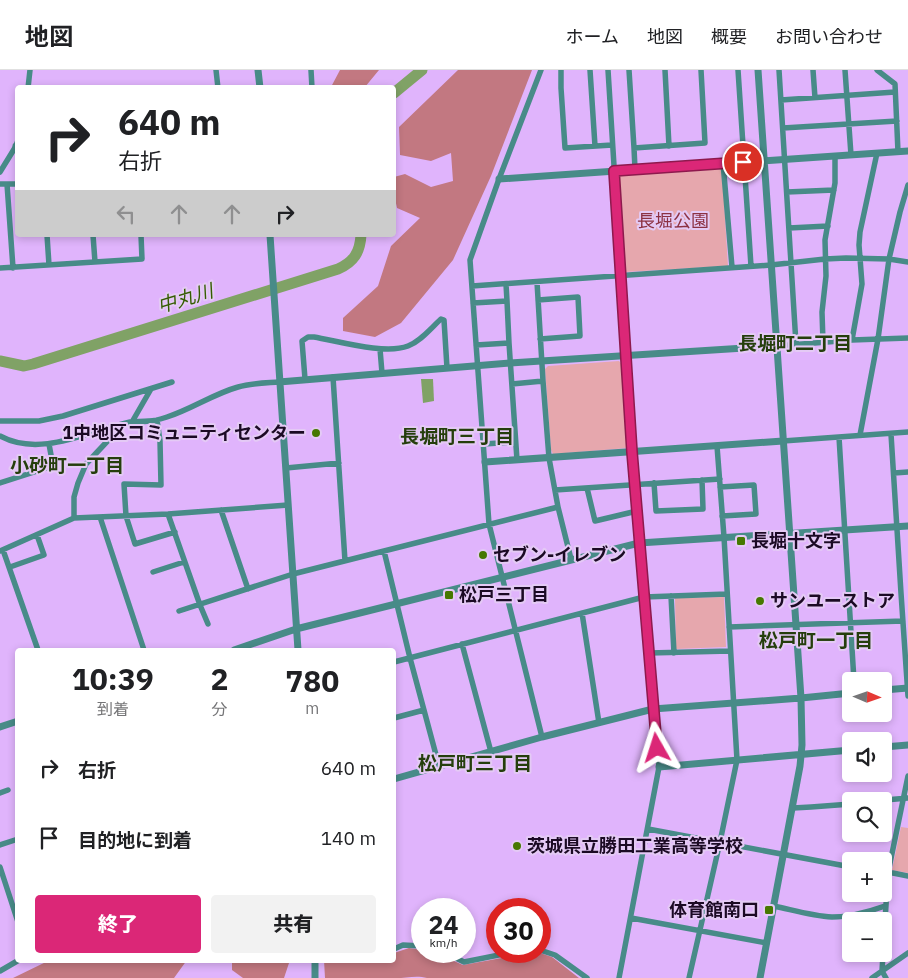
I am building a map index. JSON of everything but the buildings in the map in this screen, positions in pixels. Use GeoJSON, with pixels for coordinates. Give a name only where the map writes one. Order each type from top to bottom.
{"type":"FeatureCollection","features":[{"type":"Feature","properties":{"kind":"street"},"geometry":{"type":"LineString","coordinates":[[28,85],[30,70]]}},
{"type":"Feature","properties":{"kind":"street"},"geometry":{"type":"LineString","coordinates":[[216,70],[218,85]]}},
{"type":"Feature","properties":{"kind":"street"},"geometry":{"type":"LineString","coordinates":[[258,70],[260,85]]}},
{"type":"Feature","properties":{"kind":"street"},"geometry":{"type":"LineString","coordinates":[[311,70],[312,85]]}},
{"type":"Feature","properties":{"kind":"street"},"geometry":{"type":"LineString","coordinates":[[541,70],[498,179],[470,260],[489,524],[542,738]]}},
{"type":"Feature","properties":{"kind":"street"},"geometry":{"type":"LineString","coordinates":[[561,70],[565,148],[612,145]]}},
{"type":"Feature","properties":{"kind":"street"},"geometry":{"type":"LineString","coordinates":[[590,70],[595,146]]}},
{"type":"Feature","properties":{"kind":"street"},"geometry":{"type":"LineString","coordinates":[[608,70],[632,452],[659,767],[619,978]]}},
{"type":"Feature","properties":{"kind":"street"},"geometry":{"type":"LineString","coordinates":[[629,70],[635,170]]}},
{"type":"Feature","properties":{"kind":"street"},"geometry":{"type":"LineString","coordinates":[[665,70],[670,146]]}},
{"type":"Feature","properties":{"kind":"street"},"geometry":{"type":"LineString","coordinates":[[634,148],[705,143],[701,70]]}},
{"type":"Feature","properties":{"kind":"street"},"geometry":{"type":"LineString","coordinates":[[738,70],[751,266]]}},
{"type":"Feature","properties":{"kind":"street"},"geometry":{"type":"LineString","coordinates":[[758,70],[801,698],[801,755],[793,808],[760,978]]}},
{"type":"Feature","properties":{"kind":"street"},"geometry":{"type":"LineString","coordinates":[[779,70],[796,344]]}},
{"type":"Feature","properties":{"kind":"street"},"geometry":{"type":"LineString","coordinates":[[813,70],[815,98]]}},
{"type":"Feature","properties":{"kind":"street"},"geometry":{"type":"LineString","coordinates":[[845,70],[851,155]]}},
{"type":"Feature","properties":{"kind":"street"},"geometry":{"type":"LineString","coordinates":[[877,70],[895,84],[898,152]]}},
{"type":"Feature","properties":{"kind":"street"},"geometry":{"type":"LineString","coordinates":[[781,100],[895,92]]}},
{"type":"Feature","properties":{"kind":"street"},"geometry":{"type":"LineString","coordinates":[[783,128],[897,121]]}},
{"type":"Feature","properties":{"kind":"street"},"geometry":{"type":"LineString","coordinates":[[0,172],[15,147]]}},
{"type":"Feature","properties":{"kind":"street"},"geometry":{"type":"LineString","coordinates":[[498,179],[908,151]]}},
{"type":"Feature","properties":{"kind":"street"},"geometry":{"type":"LineString","coordinates":[[852,340],[862,284],[860,232],[877,153]]}},
{"type":"Feature","properties":{"kind":"street"},"geometry":{"type":"LineString","coordinates":[[823,342],[822,312],[826,276],[825,240],[835,183],[835,156]]}},
{"type":"Feature","properties":{"kind":"street"},"geometry":{"type":"LineString","coordinates":[[724,163],[732,268]]}},
{"type":"Feature","properties":{"kind":"street"},"geometry":{"type":"LineString","coordinates":[[3,184],[13,268]]}},
{"type":"Feature","properties":{"kind":"street"},"geometry":{"type":"LineString","coordinates":[[860,435],[878,339],[890,259],[908,185]]}},
{"type":"Feature","properties":{"kind":"street"},"geometry":{"type":"LineString","coordinates":[[787,192],[834,190]]}},
{"type":"Feature","properties":{"kind":"street"},"geometry":{"type":"LineString","coordinates":[[789,228],[828,226]]}},
{"type":"Feature","properties":{"kind":"street"},"geometry":{"type":"LineString","coordinates":[[47,237],[49,265]]}},
{"type":"Feature","properties":{"kind":"street"},"geometry":{"type":"LineString","coordinates":[[93,237],[95,262]]}},
{"type":"Feature","properties":{"kind":"street"},"geometry":{"type":"LineString","coordinates":[[0,268],[142,258],[141,237]]}},
{"type":"Feature","properties":{"kind":"street"},"geometry":{"type":"LineString","coordinates":[[270,237],[298,648]]}},
{"type":"Feature","properties":{"kind":"street"},"geometry":{"type":"LineString","coordinates":[[472,286],[732,268],[825,259],[890,259],[908,262]]}},
{"type":"Feature","properties":{"kind":"street"},"geometry":{"type":"LineString","coordinates":[[537,282],[542,381],[549,458],[558,507],[571,559]]}},
{"type":"Feature","properties":{"kind":"street"},"geometry":{"type":"LineString","coordinates":[[506,284],[517,460]]}},
{"type":"Feature","properties":{"kind":"street"},"geometry":{"type":"LineString","coordinates":[[538,300],[578,297],[580,336],[540,339]]}},
{"type":"Feature","properties":{"kind":"street"},"geometry":{"type":"LineString","coordinates":[[473,303],[507,301]]}},
{"type":"Feature","properties":{"kind":"street"},"geometry":{"type":"LineString","coordinates":[[306,379],[302,341],[308,337],[380,349],[395,348],[408,346],[418,340],[441,318],[444,320],[447,368]]}},
{"type":"Feature","properties":{"kind":"street"},"geometry":{"type":"LineString","coordinates":[[0,436],[21,444],[37,445],[61,442],[132,422],[157,420],[238,387],[306,379],[510,363],[852,340],[908,338]]}},
{"type":"Feature","properties":{"kind":"street"},"geometry":{"type":"LineString","coordinates":[[476,345],[509,343]]}},
{"type":"Feature","properties":{"kind":"street"},"geometry":{"type":"LineString","coordinates":[[380,349],[382,373]]}},
{"type":"Feature","properties":{"kind":"street"},"geometry":{"type":"LineString","coordinates":[[332,377],[345,561]]}},
{"type":"Feature","properties":{"kind":"street"},"geometry":{"type":"LineString","coordinates":[[512,384],[542,381]]}},
{"type":"Feature","properties":{"kind":"street"},"geometry":{"type":"LineString","coordinates":[[0,422],[1,420],[39,421],[63,416],[172,382]]}},
{"type":"Feature","properties":{"kind":"street"},"geometry":{"type":"LineString","coordinates":[[132,422],[151,389]]}},
{"type":"Feature","properties":{"kind":"street"},"geometry":{"type":"LineString","coordinates":[[157,420],[160,441],[161,485],[124,484],[126,516],[135,544],[175,532]]}},
{"type":"Feature","properties":{"kind":"street"},"geometry":{"type":"LineString","coordinates":[[74,518],[74,497],[86,464],[121,425]]}},
{"type":"Feature","properties":{"kind":"street"},"geometry":{"type":"LineString","coordinates":[[485,462],[908,432]]}},
{"type":"Feature","properties":{"kind":"street"},"geometry":{"type":"LineString","coordinates":[[891,434],[908,696]]}},
{"type":"Feature","properties":{"kind":"street"},"geometry":{"type":"LineString","coordinates":[[838,438],[854,672]]}},
{"type":"Feature","properties":{"kind":"street"},"geometry":{"type":"LineString","coordinates":[[484,444],[515,442]]}},
{"type":"Feature","properties":{"kind":"street"},"geometry":{"type":"LineString","coordinates":[[0,483],[53,466],[49,444]]}},
{"type":"Feature","properties":{"kind":"street"},"geometry":{"type":"LineString","coordinates":[[688,978],[737,760],[718,446]]}},
{"type":"Feature","properties":{"kind":"street"},"geometry":{"type":"LineString","coordinates":[[286,468],[339,463]]}},
{"type":"Feature","properties":{"kind":"street"},"geometry":{"type":"LineString","coordinates":[[894,473],[908,472]]}},
{"type":"Feature","properties":{"kind":"street"},"geometry":{"type":"LineString","coordinates":[[555,490],[720,479]]}},
{"type":"Feature","properties":{"kind":"street"},"geometry":{"type":"LineString","coordinates":[[654,483],[656,511],[703,509],[702,480]]}},
{"type":"Feature","properties":{"kind":"street"},"geometry":{"type":"LineString","coordinates":[[720,487],[754,485],[756,514],[722,516]]}},
{"type":"Feature","properties":{"kind":"street"},"geometry":{"type":"LineString","coordinates":[[587,488],[595,521],[637,511]]}},
{"type":"Feature","properties":{"kind":"street"},"geometry":{"type":"LineString","coordinates":[[37,648],[10,567],[2,550],[74,518],[168,514],[288,505]]}},
{"type":"Feature","properties":{"kind":"street"},"geometry":{"type":"LineString","coordinates":[[179,611],[293,574],[558,507]]}},
{"type":"Feature","properties":{"kind":"street"},"geometry":{"type":"LineString","coordinates":[[221,510],[248,589]]}},
{"type":"Feature","properties":{"kind":"street"},"geometry":{"type":"LineString","coordinates":[[168,514],[208,624]]}},
{"type":"Feature","properties":{"kind":"street"},"geometry":{"type":"LineString","coordinates":[[100,517],[143,648]]}},
{"type":"Feature","properties":{"kind":"street"},"geometry":{"type":"LineString","coordinates":[[240,648],[296,629],[639,543],[908,526]]}},
{"type":"Feature","properties":{"kind":"street"},"geometry":{"type":"LineString","coordinates":[[10,567],[44,555],[37,535]]}},
{"type":"Feature","properties":{"kind":"street"},"geometry":{"type":"LineString","coordinates":[[384,551],[439,766]]}},
{"type":"Feature","properties":{"kind":"street"},"geometry":{"type":"LineString","coordinates":[[153,572],[184,562]]}},
{"type":"Feature","properties":{"kind":"street"},"geometry":{"type":"LineString","coordinates":[[900,593],[908,593]]}},
{"type":"Feature","properties":{"kind":"street"},"geometry":{"type":"LineString","coordinates":[[396,662],[644,597],[727,594]]}},
{"type":"Feature","properties":{"kind":"street"},"geometry":{"type":"LineString","coordinates":[[671,596],[674,652]]}},
{"type":"Feature","properties":{"kind":"street"},"geometry":{"type":"LineString","coordinates":[[582,614],[599,723]]}},
{"type":"Feature","properties":{"kind":"street"},"geometry":{"type":"LineString","coordinates":[[729,627],[903,621]]}},
{"type":"Feature","properties":{"kind":"street"},"geometry":{"type":"LineString","coordinates":[[462,644],[491,752]]}},
{"type":"Feature","properties":{"kind":"street"},"geometry":{"type":"LineString","coordinates":[[649,653],[730,651]]}},
{"type":"Feature","properties":{"kind":"street"},"geometry":{"type":"LineString","coordinates":[[892,689],[908,688]]}},
{"type":"Feature","properties":{"kind":"street"},"geometry":{"type":"LineString","coordinates":[[396,777],[653,709],[842,694]]}},
{"type":"Feature","properties":{"kind":"street"},"geometry":{"type":"LineString","coordinates":[[396,717],[424,710]]}},
{"type":"Feature","properties":{"kind":"street"},"geometry":{"type":"LineString","coordinates":[[0,727],[15,722]]}},
{"type":"Feature","properties":{"kind":"street"},"geometry":{"type":"LineString","coordinates":[[892,746],[908,745]]}},
{"type":"Feature","properties":{"kind":"street"},"geometry":{"type":"LineString","coordinates":[[659,767],[842,751]]}},
{"type":"Feature","properties":{"kind":"street"},"geometry":{"type":"LineString","coordinates":[[892,852],[906,798],[908,776]]}},
{"type":"Feature","properties":{"kind":"street"},"geometry":{"type":"LineString","coordinates":[[0,792],[8,790]]}},
{"type":"Feature","properties":{"kind":"street"},"geometry":{"type":"LineString","coordinates":[[892,799],[906,798]]}},
{"type":"Feature","properties":{"kind":"street"},"geometry":{"type":"LineString","coordinates":[[793,808],[842,805]]}},
{"type":"Feature","properties":{"kind":"street"},"geometry":{"type":"LineString","coordinates":[[648,829],[842,865]]}},
{"type":"Feature","properties":{"kind":"street"},"geometry":{"type":"LineString","coordinates":[[0,845],[15,840]]}},
{"type":"Feature","properties":{"kind":"street"},"geometry":{"type":"LineString","coordinates":[[0,867],[2,882],[15,914]]}},
{"type":"Feature","properties":{"kind":"street"},"geometry":{"type":"LineString","coordinates":[[892,873],[908,876]]}},
{"type":"Feature","properties":{"kind":"street"},"geometry":{"type":"LineString","coordinates":[[885,902],[885,912]]}},
{"type":"Feature","properties":{"kind":"street"},"geometry":{"type":"LineString","coordinates":[[774,906],[814,915],[833,917],[867,912],[885,906]]}},
{"type":"Feature","properties":{"kind":"street"},"geometry":{"type":"LineString","coordinates":[[630,918],[767,943]]}},
{"type":"Feature","properties":{"kind":"street"},"geometry":{"type":"LineString","coordinates":[[396,947],[411,945]]}},
{"type":"Feature","properties":{"kind":"street"},"geometry":{"type":"LineString","coordinates":[[872,978],[908,953]]}},
{"type":"Feature","properties":{"kind":"street"},"geometry":{"type":"LineString","coordinates":[[551,954],[586,978]]}},
{"type":"Feature","properties":{"kind":"street"},"geometry":{"type":"LineString","coordinates":[[0,971],[15,962]]}},
{"type":"Feature","properties":{"kind":"street"},"geometry":{"type":"LineString","coordinates":[[883,962],[882,971],[886,978]]}},
{"type":"Feature","properties":{"kind":"street"},"geometry":{"type":"LineString","coordinates":[[315,963],[315,978]]}},
{"type":"Feature","properties":{"kind":"green space","name":"長堀公園"},"geometry":{"type":"Polygon","coordinates":[[[722,169],[728,266],[625,272],[619,176],[722,169]]]}},
{"type":"Feature","properties":{"kind":"green space"},"geometry":{"type":"Polygon","coordinates":[[[619,361],[624,367],[628,448],[553,454],[551,450],[545,369],[548,366],[619,361]]]}},
{"type":"Feature","properties":{"kind":"green space"},"geometry":{"type":"Polygon","coordinates":[[[724,597],[726,647],[676,649],[675,598],[724,597]]]}},
{"type":"Feature","properties":{"kind":"green space"},"geometry":{"type":"Polygon","coordinates":[[[901,827],[908,828],[908,873],[892,870],[901,827]]]}},
{"type":"Feature","properties":{"kind":"shaded area"},"geometry":{"type":"Polygon","coordinates":[[[340,70],[379,70],[367,85],[332,85],[340,70]]]}},
{"type":"Feature","properties":{"kind":"shaded area"},"geometry":{"type":"Polygon","coordinates":[[[458,70],[532,70],[491,176],[453,260],[401,323],[375,337],[343,331],[343,318],[378,286],[391,246],[420,218],[397,208],[396,176],[405,174],[431,187],[453,181],[451,153],[431,161],[400,155],[399,127],[458,70]]]}},
{"type":"Feature","properties":{"kind":"shaded area"},"geometry":{"type":"Polygon","coordinates":[[[421,379],[433,379],[434,401],[423,403],[421,379]]]}},
{"type":"Feature","properties":{"kind":"shaded area"},"geometry":{"type":"Polygon","coordinates":[[[409,948],[411,948],[411,963],[458,963],[463,965],[486,961],[486,963],[551,963],[551,957],[579,978],[325,978],[324,963],[396,963],[396,952],[409,948]]]}},
{"type":"Feature","properties":{"kind":"shaded area"},"geometry":{"type":"Polygon","coordinates":[[[44,963],[185,963],[174,978],[13,978],[44,963]]]}},
{"type":"Feature","properties":{"kind":"shaded area"},"geometry":{"type":"Polygon","coordinates":[[[232,963],[289,963],[284,978],[243,978],[232,970],[232,963]]]}},
{"type":"Feature","properties":{"kind":"waterway","name":"中丸川"},"geometry":{"type":"LineString","coordinates":[[396,91],[422,70]]}},
{"type":"Feature","properties":{"kind":"waterway","name":"中丸川"},"geometry":{"type":"LineString","coordinates":[[0,361],[24,366],[33,364],[338,269],[355,256],[361,237]]}},
{"type":"Feature","properties":{"kind":"place","name":"1中地区コミュニティセンター"},"geometry":{"type":"Point","coordinates":[316,433]}},
{"type":"Feature","properties":{"kind":"place","name":"長堀十文字"},"geometry":{"type":"Point","coordinates":[741,541]}},
{"type":"Feature","properties":{"kind":"place","name":"セブン-イレブン"},"geometry":{"type":"Point","coordinates":[483,555]}},
{"type":"Feature","properties":{"kind":"place","name":"松戸三丁目"},"geometry":{"type":"Point","coordinates":[449,595]}},
{"type":"Feature","properties":{"kind":"place","name":"サンユーストア"},"geometry":{"type":"Point","coordinates":[760,601]}},
{"type":"Feature","properties":{"kind":"place","name":"茨城県立勝田工業高等学校"},"geometry":{"type":"Point","coordinates":[517,846]}},
{"type":"Feature","properties":{"kind":"place","name":"体育館南口"},"geometry":{"type":"Point","coordinates":[769,910]}},
{"type":"Feature","properties":{"kind":"district","name":"長堀町二丁目"},"geometry":{"type":"Point","coordinates":[795,343]}},
{"type":"Feature","properties":{"kind":"district","name":"長堀町三丁目"},"geometry":{"type":"Point","coordinates":[457,436]}},
{"type":"Feature","properties":{"kind":"district","name":"小砂町一丁目"},"geometry":{"type":"Point","coordinates":[67,465]}},
{"type":"Feature","properties":{"kind":"district","name":"松戸町一丁目"},"geometry":{"type":"Point","coordinates":[816,640]}},
{"type":"Feature","properties":{"kind":"district","name":"松戸町三丁目"},"geometry":{"type":"Point","coordinates":[475,763]}},
{"type":"Feature","properties":{"kind":"route"},"geometry":{"type":"LineString","coordinates":[[657,748],[632,452],[614,171],[743,162]]}}]}
